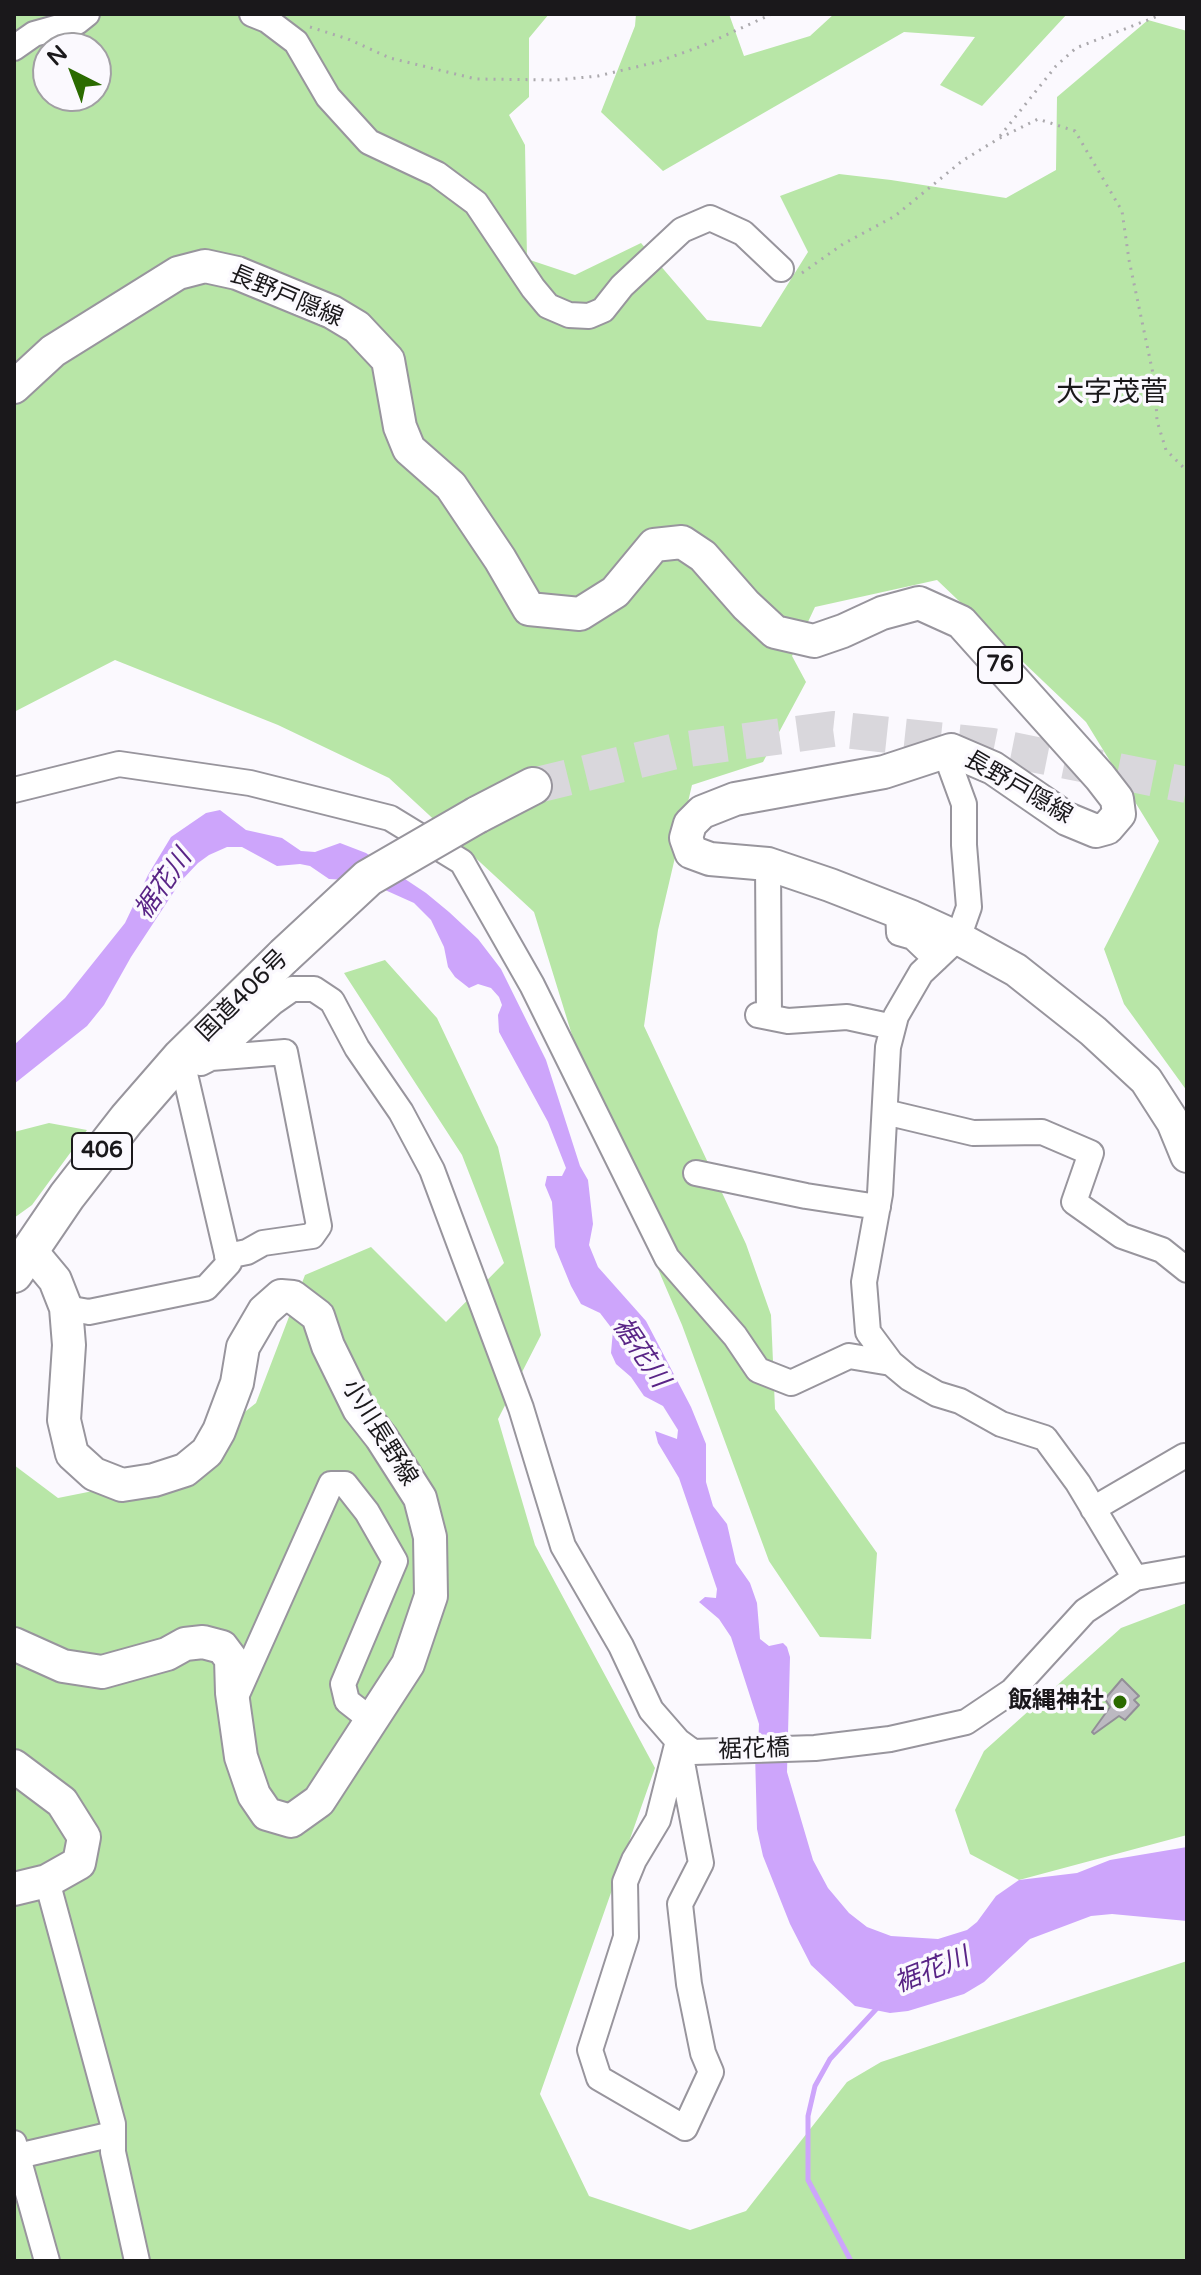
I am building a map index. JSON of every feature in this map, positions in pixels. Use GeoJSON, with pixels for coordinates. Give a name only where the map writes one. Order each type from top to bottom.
{"type":"FeatureCollection","features":[{"type":"Feature","properties":{"kind":"highway","name":"国道406号"},"geometry":{"type":"LineString","coordinates":[[22,1262],[127,1119],[196,1058],[284,956],[368,878],[533,786]]}},
{"type":"Feature","properties":{"kind":"main road","name":"長野戸隠線"},"geometry":{"type":"LineString","coordinates":[[14,387],[53,351],[178,273],[205,266],[237,273],[332,312],[357,327],[388,360],[400,427],[409,449],[451,486],[529,609],[580,614],[615,592],[654,545],[682,542],[703,556],[746,605],[775,632],[814,641],[882,613],[919,603],[961,622],[1117,799],[1119,814],[1107,828],[1096,831],[1067,819],[993,768],[951,750],[884,772],[735,799],[702,812],[690,824],[686,838],[691,852],[710,859],[768,864],[898,911],[947,949],[1016,970],[1051,995],[1146,1080],[1173,1122],[1187,1156]]}},
{"type":"Feature","properties":{"kind":"main road","name":"小川長野線"},"geometry":{"type":"LineString","coordinates":[[14,1644],[63,1666],[102,1672],[167,1654],[185,1644],[203,1642],[222,1647],[231,1659],[233,1704],[241,1757],[254,1795],[267,1814],[291,1821],[319,1801],[408,1664],[431,1596],[430,1537],[420,1498],[359,1409],[328,1346],[318,1316],[293,1297],[281,1296],[264,1311],[243,1347],[237,1383],[219,1431],[207,1452],[185,1470],[154,1480],[122,1485],[94,1474],[72,1454],[64,1420],[69,1345],[66,1308],[55,1280],[22,1262]]}},
{"type":"Feature","properties":{"kind":"main road"},"geometry":{"type":"LineString","coordinates":[[14,1766],[62,1802],[84,1837],[79,1863],[47,1881],[14,1889]]}},
{"type":"Feature","properties":{"kind":"street"},"geometry":{"type":"LineString","coordinates":[[14,48],[34,34],[77,22],[87,14]]}},
{"type":"Feature","properties":{"kind":"street"},"geometry":{"type":"LineString","coordinates":[[252,14],[283,30],[296,42],[328,97],[369,142],[437,174],[476,203],[548,306],[569,315],[589,316],[603,310],[622,286],[682,230],[710,218],[743,233],[781,269]]}},
{"type":"Feature","properties":{"kind":"street"},"geometry":{"type":"LineString","coordinates":[[945,752],[964,804],[965,875],[969,907],[947,949],[921,973],[896,1016],[888,1047],[878,1207],[864,1282],[868,1332],[891,1363],[909,1378],[1001,1424],[1045,1438],[1078,1483],[1135,1578],[1187,1569]]}},
{"type":"Feature","properties":{"kind":"street"},"geometry":{"type":"LineString","coordinates":[[14,790],[119,764],[250,783],[390,818],[462,862],[532,985],[667,1258],[735,1336],[758,1370],[791,1383],[849,1356],[891,1363]]}},
{"type":"Feature","properties":{"kind":"street"},"geometry":{"type":"LineString","coordinates":[[768,864],[763,1016],[788,1021],[847,1017],[893,1027]]}},
{"type":"Feature","properties":{"kind":"street"},"geometry":{"type":"LineString","coordinates":[[196,1058],[292,989],[314,989],[332,1001],[357,1048],[401,1112],[432,1170],[521,1408],[563,1546],[621,1646],[651,1710],[685,1746],[701,1863],[680,1904],[689,1984],[703,2053],[711,2072],[685,2128],[599,2078],[590,2050],[626,1937],[625,1882],[658,1820],[685,1746]]}},
{"type":"Feature","properties":{"kind":"street"},"geometry":{"type":"LineString","coordinates":[[196,1058],[285,1052],[319,1226],[312,1236],[263,1243],[247,1252],[227,1256]]}},
{"type":"Feature","properties":{"kind":"street"},"geometry":{"type":"LineString","coordinates":[[66,1308],[89,1312],[206,1288],[229,1263],[196,1058]]}},
{"type":"Feature","properties":{"kind":"street"},"geometry":{"type":"LineString","coordinates":[[885,1112],[973,1133],[1042,1132],[1091,1153],[1074,1202],[1122,1236],[1162,1250],[1187,1270]]}},
{"type":"Feature","properties":{"kind":"street"},"geometry":{"type":"LineString","coordinates":[[696,1173],[806,1196],[878,1207]]}},
{"type":"Feature","properties":{"kind":"street"},"geometry":{"type":"LineString","coordinates":[[1093,1509],[1184,1456]]}},
{"type":"Feature","properties":{"kind":"street"},"geometry":{"type":"LineString","coordinates":[[233,1704],[331,1484],[345,1484],[367,1512],[395,1561],[343,1684],[347,1701],[370,1719]]}},
{"type":"Feature","properties":{"kind":"street","name":"裾花橋"},"geometry":{"type":"LineString","coordinates":[[685,1746],[815,1748],[890,1739],[966,1722],[1012,1691],[1085,1611],[1135,1578]]}},
{"type":"Feature","properties":{"kind":"street"},"geometry":{"type":"LineString","coordinates":[[47,1881],[113,2124],[113,2152],[137,2261]]}},
{"type":"Feature","properties":{"kind":"street"},"geometry":{"type":"LineString","coordinates":[[47,2261],[16,2150],[113,2134]]}},
{"type":"Feature","properties":{"kind":"path"},"geometry":{"type":"LineString","coordinates":[[283,30],[313,26],[390,58],[476,79],[556,80],[598,76],[657,62],[702,46],[772,14]]}},
{"type":"Feature","properties":{"kind":"path"},"geometry":{"type":"LineString","coordinates":[[998,139],[1056,66],[1076,48],[1163,14]]}},
{"type":"Feature","properties":{"kind":"path"},"geometry":{"type":"LineString","coordinates":[[781,269],[805,273],[843,244],[895,216],[962,161],[1038,119],[1075,131],[1122,211],[1155,383],[1157,421],[1166,450],[1187,471]]}},
{"type":"Feature","properties":{"kind":"green space"},"geometry":{"type":"Polygon","coordinates":[[[14,14],[549,14],[529,38],[529,97],[509,115],[525,145],[527,259],[575,275],[641,243],[707,320],[761,327],[808,252],[780,196],[839,174],[1006,198],[1056,170],[1057,97],[1148,20],[1187,31],[1187,1091],[1124,1004],[1104,949],[1159,841],[1086,722],[937,580],[815,607],[792,656],[806,682],[763,762],[692,785],[658,930],[644,1026],[746,1244],[771,1315],[775,1409],[877,1553],[871,1639],[820,1637],[769,1561],[682,1325],[609,1155],[534,912],[389,778],[278,725],[115,660],[14,712],[14,14]]]}},
{"type":"Feature","properties":{"kind":"green space"},"geometry":{"type":"Polygon","coordinates":[[[636,14],[729,14],[744,56],[810,36],[834,14],[1067,14],[982,106],[940,85],[975,37],[904,32],[663,171],[601,112],[635,26],[636,14]]]}},
{"type":"Feature","properties":{"kind":"green space"},"geometry":{"type":"Polygon","coordinates":[[[385,960],[437,1018],[498,1147],[541,1335],[498,1419],[535,1545],[655,1768],[540,2094],[589,2196],[690,2230],[746,2211],[847,2082],[881,2062],[1187,1961],[1187,2261],[14,2261],[14,1465],[58,1498],[163,1477],[256,1403],[305,1275],[371,1247],[446,1322],[504,1263],[462,1155],[344,973],[385,960]]]}},
{"type":"Feature","properties":{"kind":"green space"},"geometry":{"type":"Polygon","coordinates":[[[49,1123],[87,1130],[32,1205],[14,1218],[14,1132],[49,1123]]]}},
{"type":"Feature","properties":{"kind":"green space"},"geometry":{"type":"Polygon","coordinates":[[[1187,1603],[1187,1835],[1019,1880],[970,1854],[955,1810],[984,1751],[1121,1628],[1187,1603]]]}},
{"type":"Feature","properties":{"kind":"water","name":"裾花川"},"geometry":{"type":"Polygon","coordinates":[[[220,810],[246,830],[282,838],[301,851],[315,852],[340,843],[366,853],[449,912],[478,939],[501,969],[546,1060],[580,1166],[588,1180],[593,1224],[589,1245],[598,1267],[646,1321],[691,1407],[706,1444],[706,1482],[713,1506],[727,1524],[736,1563],[750,1583],[757,1603],[760,1639],[769,1646],[783,1643],[787,1647],[790,1657],[787,1772],[813,1860],[828,1888],[849,1913],[867,1927],[891,1936],[938,1939],[967,1930],[977,1922],[996,1896],[1019,1880],[1077,1873],[1110,1860],[1187,1847],[1187,1921],[1112,1914],[1091,1916],[1030,1939],[984,1982],[964,1994],[908,2011],[890,2013],[855,2006],[811,1965],[790,1924],[763,1856],[757,1829],[755,1753],[758,1750],[759,1724],[731,1637],[719,1619],[699,1602],[705,1597],[716,1598],[717,1589],[679,1478],[658,1443],[655,1431],[677,1439],[678,1430],[663,1406],[644,1396],[631,1377],[616,1364],[611,1353],[613,1330],[600,1313],[581,1304],[571,1286],[555,1247],[552,1202],[545,1185],[547,1176],[562,1176],[566,1168],[548,1122],[499,1032],[498,1015],[502,1005],[499,997],[491,988],[478,984],[469,988],[455,977],[448,967],[444,947],[431,920],[414,903],[365,881],[329,879],[310,866],[277,866],[242,847],[227,847],[209,855],[181,881],[104,1005],[87,1026],[14,1084],[14,1045],[65,998],[125,923],[171,837],[206,813],[220,810]]]}},
{"type":"Feature","properties":{"kind":"building"},"geometry":{"type":"Polygon","coordinates":[[[1122,1679],[1139,1696],[1134,1700],[1139,1705],[1125,1720],[1119,1716],[1094,1734],[1092,1732],[1110,1707],[1105,1699],[1122,1679]]]}},
{"type":"Feature","properties":{"kind":"waterway"},"geometry":{"type":"LineString","coordinates":[[851,2261],[808,2180],[808,2116],[815,2086],[830,2059],[880,2005]]}},
{"type":"Feature","properties":{"kind":"tunnel"},"geometry":{"type":"LineString","coordinates":[[533,786],[680,750],[833,729],[992,746],[1187,785]]}},
{"type":"Feature","properties":{"kind":"place","name":"飯縄神社"},"geometry":{"type":"Point","coordinates":[1120,1702]}},
{"type":"Feature","properties":{"kind":"district","name":"大字茂菅"},"geometry":{"type":"Point","coordinates":[1112,394]}}]}
